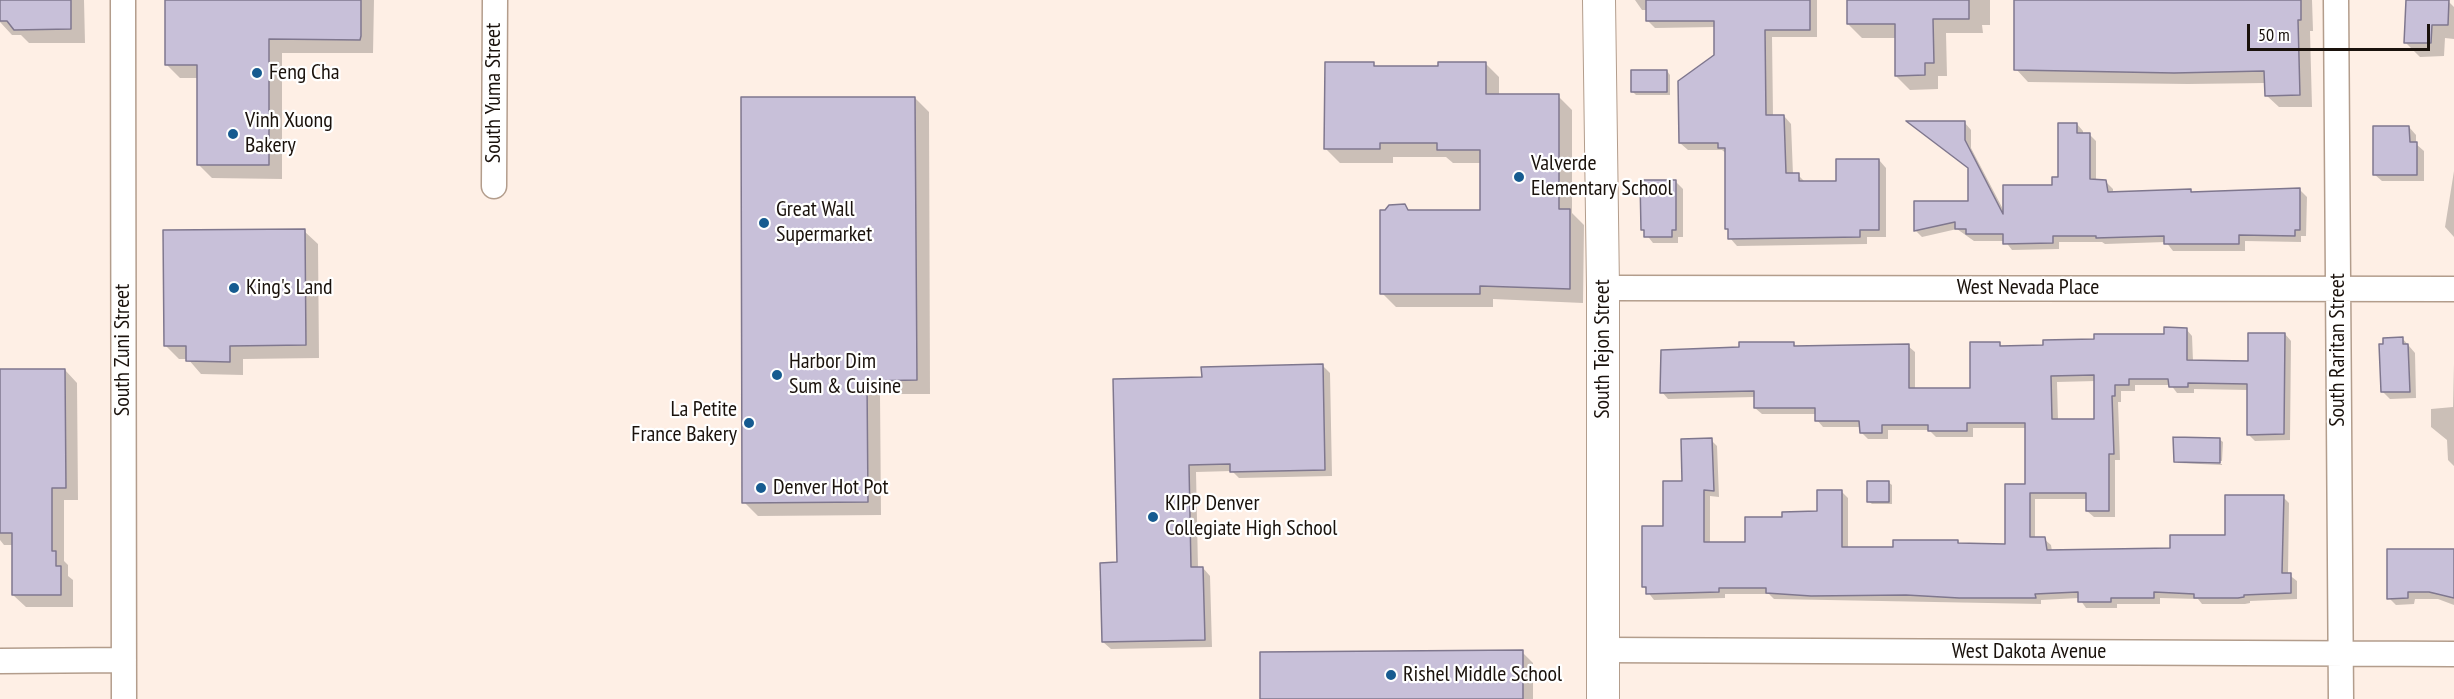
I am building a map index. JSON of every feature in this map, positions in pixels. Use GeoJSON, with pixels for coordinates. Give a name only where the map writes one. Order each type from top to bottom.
{"type":"FeatureCollection","features":[{"type":"Feature","properties":{"kind":"street","name":"South Zuni Street"},"geometry":{"type":"LineString","coordinates":[[123,0],[124,699]]}},
{"type":"Feature","properties":{"kind":"street","name":"South Yuma Street"},"geometry":{"type":"LineString","coordinates":[[494,186],[495,0]]}},
{"type":"Feature","properties":{"kind":"street","name":"South Tejon Street"},"geometry":{"type":"LineString","coordinates":[[1599,0],[1603,288],[1604,699]]}},
{"type":"Feature","properties":{"kind":"street","name":"South Raritan Street"},"geometry":{"type":"LineString","coordinates":[[2336,0],[2341,699]]}},
{"type":"Feature","properties":{"kind":"street","name":"West Nevada Place"},"geometry":{"type":"LineString","coordinates":[[1603,288],[2454,289]]}},
{"type":"Feature","properties":{"kind":"street","name":"West Dakota Avenue"},"geometry":{"type":"LineString","coordinates":[[1604,650],[2454,654]]}},
{"type":"Feature","properties":{"kind":"street"},"geometry":{"type":"LineString","coordinates":[[0,661],[124,660]]}},
{"type":"Feature","properties":{"kind":"building"},"geometry":{"type":"Polygon","coordinates":[[[0,0],[71,0],[71,29],[14,30],[7,21],[0,21],[0,0]]]}},
{"type":"Feature","properties":{"kind":"building"},"geometry":{"type":"Polygon","coordinates":[[[165,0],[361,0],[361,36],[360,40],[269,39],[269,165],[197,165],[197,65],[165,65],[165,0]]]}},
{"type":"Feature","properties":{"kind":"building"},"geometry":{"type":"Polygon","coordinates":[[[1646,0],[1810,0],[1810,30],[1765,30],[1766,115],[1784,115],[1786,173],[1799,173],[1799,181],[1836,181],[1836,159],[1879,159],[1879,230],[1860,230],[1860,237],[1728,239],[1728,229],[1725,229],[1725,148],[1718,148],[1718,143],[1679,143],[1678,81],[1714,55],[1714,21],[1646,21],[1646,0]]]}},
{"type":"Feature","properties":{"kind":"building"},"geometry":{"type":"Polygon","coordinates":[[[1847,0],[1969,0],[1969,19],[1933,19],[1934,63],[1925,63],[1925,75],[1895,76],[1895,24],[1847,24],[1847,0]]]}},
{"type":"Feature","properties":{"kind":"building"},"geometry":{"type":"Polygon","coordinates":[[[2014,0],[2301,0],[2301,20],[2298,20],[2300,95],[2265,96],[2264,71],[2174,73],[2014,70],[2014,0]]]}},
{"type":"Feature","properties":{"kind":"building"},"geometry":{"type":"Polygon","coordinates":[[[2406,0],[2449,0],[2448,25],[2432,25],[2431,43],[2404,43],[2406,0]]]}},
{"type":"Feature","properties":{"kind":"building","name":"Valverde Elementary School"},"geometry":{"type":"Polygon","coordinates":[[[1325,62],[1374,62],[1374,66],[1438,66],[1438,62],[1486,62],[1486,94],[1559,94],[1559,209],[1570,209],[1570,289],[1480,286],[1480,294],[1380,294],[1380,210],[1385,210],[1389,205],[1405,204],[1408,210],[1480,210],[1480,150],[1437,150],[1437,143],[1380,143],[1380,149],[1324,149],[1325,62]]]}},
{"type":"Feature","properties":{"kind":"building"},"geometry":{"type":"Polygon","coordinates":[[[1631,70],[1667,70],[1667,92],[1631,92],[1631,70]]]}},
{"type":"Feature","properties":{"kind":"building"},"geometry":{"type":"Polygon","coordinates":[[[741,97],[915,97],[917,380],[867,381],[868,502],[742,503],[741,97]]]}},
{"type":"Feature","properties":{"kind":"building"},"geometry":{"type":"Polygon","coordinates":[[[1906,121],[1965,121],[1965,140],[2003,214],[2003,185],[2052,185],[2052,177],[2058,177],[2058,123],[2077,123],[2077,133],[2090,133],[2090,179],[2106,180],[2108,192],[2300,188],[2300,230],[2295,230],[2295,236],[2239,235],[2239,244],[2164,244],[2164,236],[2096,238],[2096,236],[2053,236],[2053,243],[2003,244],[2003,234],[1966,234],[1966,229],[1955,229],[1955,222],[1914,231],[1914,201],[1968,201],[1968,168],[1906,121]]]}},
{"type":"Feature","properties":{"kind":"building"},"geometry":{"type":"Polygon","coordinates":[[[2373,126],[2409,126],[2410,142],[2417,142],[2417,175],[2373,175],[2373,126]]]}},
{"type":"Feature","properties":{"kind":"building"},"geometry":{"type":"Polygon","coordinates":[[[1640,180],[1676,180],[1676,230],[1672,230],[1672,237],[1644,237],[1644,230],[1641,230],[1640,180]]]}},
{"type":"Feature","properties":{"kind":"building"},"geometry":{"type":"Polygon","coordinates":[[[305,229],[306,345],[230,346],[230,362],[186,361],[186,346],[164,346],[163,230],[305,229]]]}},
{"type":"Feature","properties":{"kind":"building"},"geometry":{"type":"Polygon","coordinates":[[[2164,327],[2187,328],[2187,360],[2248,361],[2248,333],[2285,333],[2284,434],[2247,435],[2247,384],[2188,383],[2188,387],[2169,387],[2168,379],[2129,379],[2129,385],[2115,385],[2115,396],[2112,396],[2114,454],[2109,454],[2109,511],[2086,511],[2086,493],[2030,493],[2030,537],[2045,537],[2047,550],[2170,548],[2170,535],[2225,535],[2225,495],[2284,495],[2282,573],[2291,573],[2291,593],[2244,595],[2238,598],[2194,598],[2194,594],[2154,592],[2154,598],[2111,598],[2111,602],[2078,602],[2078,592],[2035,594],[2036,598],[1959,598],[1906,595],[1811,596],[1766,593],[1766,588],[1719,588],[1719,592],[1646,594],[1646,587],[1642,587],[1642,526],[1663,526],[1663,481],[1682,481],[1681,439],[1712,438],[1714,491],[1704,490],[1704,542],[1745,542],[1745,517],[1782,517],[1782,512],[1817,511],[1817,490],[1842,490],[1842,547],[1893,547],[1893,540],[1958,540],[1958,543],[2005,544],[2005,484],[2025,484],[2025,423],[1967,423],[1967,431],[1928,431],[1928,425],[1882,425],[1882,433],[1860,433],[1859,421],[1815,421],[1815,408],[1754,408],[1754,391],[1660,393],[1661,350],[1739,347],[1739,342],[1794,342],[1794,346],[1909,344],[1909,388],[1970,388],[1970,342],[2000,342],[2000,346],[2043,345],[2043,340],[2094,339],[2094,334],[2164,334],[2164,327]],[[2094,375],[2051,376],[2052,419],[2094,419],[2094,375]]]}},
{"type":"Feature","properties":{"kind":"building"},"geometry":{"type":"Polygon","coordinates":[[[2403,337],[2403,344],[2408,344],[2410,392],[2381,392],[2379,344],[2383,344],[2383,338],[2403,337]]]}},
{"type":"Feature","properties":{"kind":"building","name":"KIPP Denver Collegiate High School"},"geometry":{"type":"Polygon","coordinates":[[[1323,364],[1325,470],[1230,472],[1230,464],[1189,465],[1191,567],[1203,567],[1205,640],[1102,642],[1100,563],[1117,562],[1113,379],[1202,377],[1201,367],[1323,364]]]}},
{"type":"Feature","properties":{"kind":"building"},"geometry":{"type":"Polygon","coordinates":[[[0,369],[65,369],[66,488],[52,488],[52,551],[56,551],[56,566],[61,566],[61,595],[12,595],[12,533],[0,533],[0,369]]]}},
{"type":"Feature","properties":{"kind":"building"},"geometry":{"type":"Polygon","coordinates":[[[2173,437],[2220,438],[2220,463],[2174,462],[2173,437]]]}},
{"type":"Feature","properties":{"kind":"building"},"geometry":{"type":"Polygon","coordinates":[[[1867,481],[1889,481],[1889,502],[1867,502],[1867,481]]]}},
{"type":"Feature","properties":{"kind":"building"},"geometry":{"type":"Polygon","coordinates":[[[2387,549],[2454,549],[2454,598],[2429,592],[2408,592],[2408,598],[2387,599],[2387,549]]]}},
{"type":"Feature","properties":{"kind":"building","name":"Rishel Middle School"},"geometry":{"type":"Polygon","coordinates":[[[1523,650],[1523,699],[1260,699],[1260,652],[1523,650]]]}},
{"type":"Feature","properties":{"kind":"place","name":"Feng Cha"},"geometry":{"type":"Point","coordinates":[257,73]}},
{"type":"Feature","properties":{"kind":"place","name":"Vinh Xuong Bakery"},"geometry":{"type":"Point","coordinates":[233,134]}},
{"type":"Feature","properties":{"kind":"place","name":"Valverde Elementary School"},"geometry":{"type":"Point","coordinates":[1519,177]}},
{"type":"Feature","properties":{"kind":"place","name":"Great Wall Supermarket"},"geometry":{"type":"Point","coordinates":[764,223]}},
{"type":"Feature","properties":{"kind":"place","name":"King's Land"},"geometry":{"type":"Point","coordinates":[234,288]}},
{"type":"Feature","properties":{"kind":"place","name":"Harbor Dim Sum & Cuisine"},"geometry":{"type":"Point","coordinates":[777,375]}},
{"type":"Feature","properties":{"kind":"place","name":"La Petite France Bakery"},"geometry":{"type":"Point","coordinates":[749,423]}},
{"type":"Feature","properties":{"kind":"place","name":"Denver Hot Pot"},"geometry":{"type":"Point","coordinates":[761,488]}},
{"type":"Feature","properties":{"kind":"place","name":"KIPP Denver Collegiate High School"},"geometry":{"type":"Point","coordinates":[1153,517]}},
{"type":"Feature","properties":{"kind":"place","name":"Rishel Middle School"},"geometry":{"type":"Point","coordinates":[1391,675]}}]}
